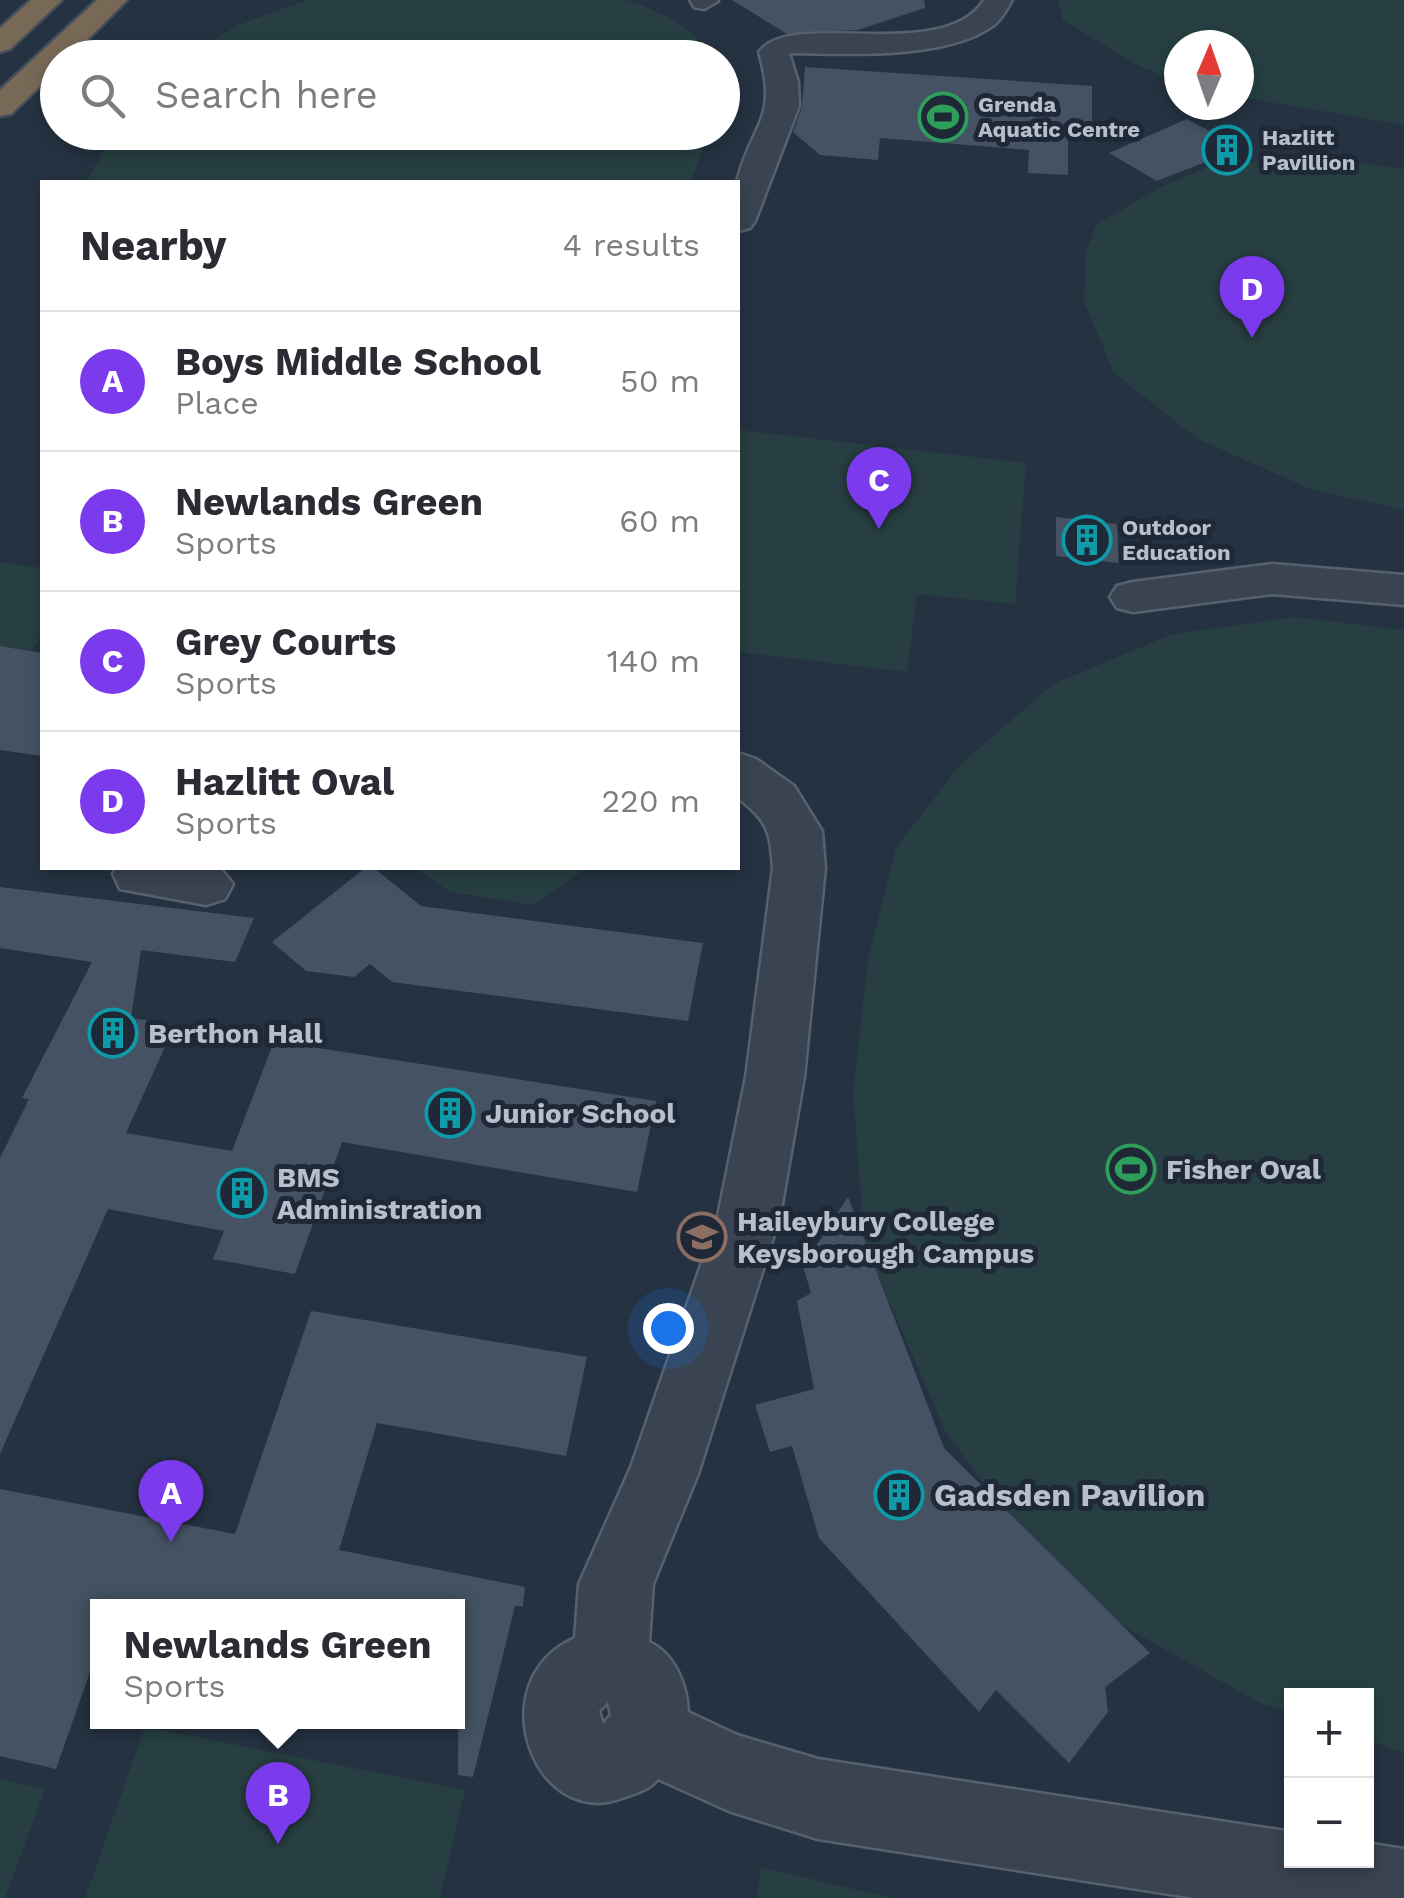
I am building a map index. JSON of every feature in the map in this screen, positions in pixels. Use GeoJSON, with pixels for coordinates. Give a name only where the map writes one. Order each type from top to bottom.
{"type":"FeatureCollection","features":[{"type":"Feature","properties":{"kind":"highway"},"geometry":{"type":"LineString","coordinates":[[0,43],[48,0]]}},
{"type":"Feature","properties":{"kind":"highway"},"geometry":{"type":"LineString","coordinates":[[71,40],[114,0]]}},
{"type":"Feature","properties":{"kind":"highway"},"geometry":{"type":"LineString","coordinates":[[0,107],[40,69]]}},
{"type":"Feature","properties":{"kind":"street"},"geometry":{"type":"LineString","coordinates":[[740,216],[783,106],[782,48],[918,40],[975,28],[988,19],[998,0]]}},
{"type":"Feature","properties":{"kind":"street"},"geometry":{"type":"LineString","coordinates":[[1132,597],[1272,579],[1404,590]]}},
{"type":"Feature","properties":{"kind":"street"},"geometry":{"type":"LineString","coordinates":[[740,773],[776,800],[796,831],[800,868],[772,1093],[749,1216],[664,1474],[616,1584],[610,1663],[624,1666],[645,1687],[650,1700],[646,1734],[730,1772],[818,1799],[1404,1890]]}},
{"type":"Feature","properties":{"kind":"street"},"geometry":{"type":"LineString","coordinates":[[140,874],[206,884]]}},
{"type":"Feature","properties":{"kind":"green space"},"geometry":{"type":"Polygon","coordinates":[[[307,0],[626,0],[663,14],[697,40],[215,40],[238,25],[307,0]]]}},
{"type":"Feature","properties":{"kind":"green space"},"geometry":{"type":"Polygon","coordinates":[[[1057,0],[1404,0],[1404,125],[1254,100],[1254,30],[1164,30],[1164,77],[1135,64],[1063,20],[1057,0]]]}},
{"type":"Feature","properties":{"kind":"green space"},"geometry":{"type":"Polygon","coordinates":[[[104,150],[703,150],[692,180],[87,180],[104,150]]]}},
{"type":"Feature","properties":{"kind":"green space"},"geometry":{"type":"Polygon","coordinates":[[[1272,160],[1347,161],[1404,169],[1404,510],[1310,489],[1196,438],[1114,373],[1084,302],[1086,253],[1096,225],[1159,188],[1211,166],[1272,160]]]}},
{"type":"Feature","properties":{"kind":"green space"},"geometry":{"type":"Polygon","coordinates":[[[740,430],[1026,463],[1015,604],[917,594],[907,672],[740,652],[740,430]]]}},
{"type":"Feature","properties":{"kind":"green space"},"geometry":{"type":"Polygon","coordinates":[[[0,562],[40,568],[40,637],[32,651],[0,646],[0,562]]]}},
{"type":"Feature","properties":{"kind":"green space","name":"Fisher Oval"},"geometry":{"type":"Polygon","coordinates":[[[1295,617],[1404,630],[1404,1753],[1374,1742],[1374,1688],[1284,1688],[1284,1711],[1258,1702],[1067,1594],[945,1431],[865,1245],[853,1094],[868,958],[896,848],[959,766],[1053,684],[1173,634],[1295,617]]]}},
{"type":"Feature","properties":{"kind":"green space"},"geometry":{"type":"Polygon","coordinates":[[[418,870],[583,870],[534,905],[450,892],[418,870]]]}},
{"type":"Feature","properties":{"kind":"green space"},"geometry":{"type":"Polygon","coordinates":[[[144,1729],[465,1790],[440,1898],[85,1898],[144,1729]]]}},
{"type":"Feature","properties":{"kind":"green space"},"geometry":{"type":"Polygon","coordinates":[[[0,1779],[45,1789],[5,1898],[0,1898],[0,1779]]]}},
{"type":"Feature","properties":{"kind":"green space"},"geometry":{"type":"Polygon","coordinates":[[[761,1867],[891,1898],[757,1898],[761,1867]]]}},
{"type":"Feature","properties":{"kind":"building"},"geometry":{"type":"Polygon","coordinates":[[[732,0],[924,0],[925,8],[858,30],[787,34],[732,0]]]}},
{"type":"Feature","properties":{"kind":"building","name":"Grenda Aquatic Centre"},"geometry":{"type":"Polygon","coordinates":[[[805,67],[1092,86],[1092,143],[1068,129],[1068,175],[1028,173],[1029,150],[880,138],[878,160],[820,155],[793,132],[802,107],[805,67]]]}},
{"type":"Feature","properties":{"kind":"building","name":"Hazlitt Pavillion"},"geometry":{"type":"Polygon","coordinates":[[[1185,120],[1241,148],[1157,181],[1109,153],[1185,120]]]}},
{"type":"Feature","properties":{"kind":"building","name":"Outdoor Education"},"geometry":{"type":"Polygon","coordinates":[[[1056,517],[1117,524],[1119,563],[1056,556],[1056,517]]]}},
{"type":"Feature","properties":{"kind":"building"},"geometry":{"type":"Polygon","coordinates":[[[0,646],[40,653],[40,756],[0,750],[0,646]]]}},
{"type":"Feature","properties":{"kind":"building","name":"Junior School"},"geometry":{"type":"Polygon","coordinates":[[[362,870],[376,870],[421,906],[703,943],[688,1021],[392,982],[370,964],[354,977],[306,971],[272,942],[362,870]]]}},
{"type":"Feature","properties":{"kind":"building"},"geometry":{"type":"Polygon","coordinates":[[[0,887],[254,918],[235,962],[141,950],[131,1018],[175,1025],[126,1133],[232,1151],[274,1041],[656,1101],[637,1192],[342,1142],[295,1274],[213,1259],[224,1231],[108,1209],[0,1454],[0,1158],[29,1099],[22,1098],[92,962],[0,948],[0,887]]]}},
{"type":"Feature","properties":{"kind":"building","name":"Gadsden Pavilion"},"geometry":{"type":"Polygon","coordinates":[[[848,1197],[944,1448],[1150,1653],[1105,1687],[1108,1712],[1069,1763],[996,1690],[979,1712],[819,1538],[792,1446],[770,1452],[755,1405],[814,1389],[797,1301],[811,1293],[803,1266],[848,1197]]]}},
{"type":"Feature","properties":{"kind":"building"},"geometry":{"type":"Polygon","coordinates":[[[311,1311],[587,1357],[566,1456],[377,1423],[339,1550],[525,1587],[523,1606],[515,1606],[473,1777],[458,1775],[458,1729],[465,1729],[465,1599],[90,1599],[90,1672],[56,1769],[0,1756],[0,1489],[235,1534],[311,1311]]]}},
{"type":"Feature","properties":{"kind":"place","name":"Grenda Aquatic Centre"},"geometry":{"type":"Point","coordinates":[943,117]}},
{"type":"Feature","properties":{"kind":"place","name":"Hazlitt Pavillion"},"geometry":{"type":"Point","coordinates":[1227,150]}},
{"type":"Feature","properties":{"kind":"place","name":"Hazlitt Oval"},"geometry":{"type":"Point","coordinates":[1252,338]}},
{"type":"Feature","properties":{"kind":"place","name":"Grey Courts"},"geometry":{"type":"Point","coordinates":[879,529]}},
{"type":"Feature","properties":{"kind":"place","name":"Outdoor Education"},"geometry":{"type":"Point","coordinates":[1087,540]}},
{"type":"Feature","properties":{"kind":"place","name":"Berthon Hall"},"geometry":{"type":"Point","coordinates":[113,1033]}},
{"type":"Feature","properties":{"kind":"place","name":"Junior School"},"geometry":{"type":"Point","coordinates":[450,1113]}},
{"type":"Feature","properties":{"kind":"place","name":"Fisher Oval"},"geometry":{"type":"Point","coordinates":[1131,1169]}},
{"type":"Feature","properties":{"kind":"place","name":"BMS Administration"},"geometry":{"type":"Point","coordinates":[242,1193]}},
{"type":"Feature","properties":{"kind":"place","name":"Haileybury College Keysborough Campus"},"geometry":{"type":"Point","coordinates":[702,1237]}},
{"type":"Feature","properties":{"kind":"place","name":"Gadsden Pavilion"},"geometry":{"type":"Point","coordinates":[899,1495]}},
{"type":"Feature","properties":{"kind":"place","name":"Boys Middle School"},"geometry":{"type":"Point","coordinates":[171,1542]}},
{"type":"Feature","properties":{"kind":"place","name":"Newlands Green"},"geometry":{"type":"Point","coordinates":[278,1844]}}]}
